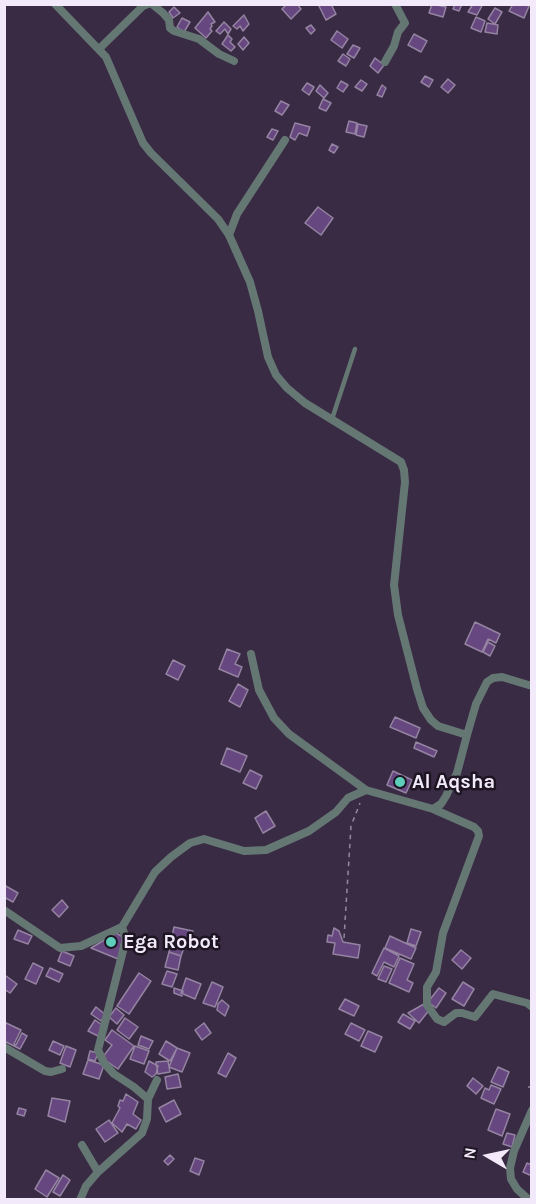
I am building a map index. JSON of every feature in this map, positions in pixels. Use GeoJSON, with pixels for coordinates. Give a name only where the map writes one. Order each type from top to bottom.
{"type":"FeatureCollection","features":[{"type":"Feature","properties":{"kind":"street"},"geometry":{"type":"LineString","coordinates":[[55,4],[99,49],[111,67],[143,143],[218,219],[229,235],[249,282],[268,357],[276,375],[286,388],[305,403],[401,462],[405,482],[394,585],[406,649],[423,708],[431,720],[438,726],[467,735]]}},
{"type":"Feature","properties":{"kind":"street"},"geometry":{"type":"LineString","coordinates":[[99,49],[143,6],[150,4],[163,13],[169,20],[170,28],[174,31],[199,39],[219,54],[234,61]]}},
{"type":"Feature","properties":{"kind":"street"},"geometry":{"type":"LineString","coordinates":[[385,62],[394,46],[398,32],[405,23],[394,4]]}},
{"type":"Feature","properties":{"kind":"street"},"geometry":{"type":"LineString","coordinates":[[229,235],[237,214],[285,140]]}},
{"type":"Feature","properties":{"kind":"street"},"geometry":{"type":"LineString","coordinates":[[251,654],[259,690],[274,718],[289,734],[366,790],[434,809],[478,831],[479,836],[443,933],[436,972],[427,987],[427,1005],[437,1018],[444,1022],[456,1013],[475,1017],[493,994],[527,1003],[531,1007]]}},
{"type":"Feature","properties":{"kind":"street"},"geometry":{"type":"LineString","coordinates":[[434,809],[441,804],[453,781],[476,704],[487,682],[493,678],[502,677],[531,686]]}},
{"type":"Feature","properties":{"kind":"street"},"geometry":{"type":"LineString","coordinates":[[4,910],[60,948],[81,946],[122,927],[155,872],[171,856],[190,843],[204,839],[244,851],[266,850],[309,831],[336,812],[348,798],[366,790]]}},
{"type":"Feature","properties":{"kind":"street"},"geometry":{"type":"LineString","coordinates":[[122,927],[126,939],[123,956],[98,1050],[104,1063],[114,1074],[148,1099]]}},
{"type":"Feature","properties":{"kind":"street"},"geometry":{"type":"LineString","coordinates":[[4,1047],[45,1071],[62,1069]]}},
{"type":"Feature","properties":{"kind":"street"},"geometry":{"type":"LineString","coordinates":[[80,1200],[86,1186],[98,1172],[142,1133],[147,1119],[148,1099],[157,1080]]}},
{"type":"Feature","properties":{"kind":"street"},"geometry":{"type":"LineString","coordinates":[[529,1200],[517,1189],[511,1179],[510,1168],[514,1151],[531,1110]]}},
{"type":"Feature","properties":{"kind":"street"},"geometry":{"type":"LineString","coordinates":[[82,1145],[98,1172]]}},
{"type":"Feature","properties":{"kind":"lane"},"geometry":{"type":"LineString","coordinates":[[332,419],[355,349]]}},
{"type":"Feature","properties":{"kind":"path"},"geometry":{"type":"LineString","coordinates":[[344,938],[351,826],[366,790]]}},
{"type":"Feature","properties":{"kind":"building"},"geometry":{"type":"Polygon","coordinates":[[[287,4],[297,4],[301,9],[291,19],[282,9],[287,4]]]}},
{"type":"Feature","properties":{"kind":"building"},"geometry":{"type":"Polygon","coordinates":[[[318,4],[331,4],[336,14],[326,20],[318,4]]]}},
{"type":"Feature","properties":{"kind":"building"},"geometry":{"type":"Polygon","coordinates":[[[432,4],[446,7],[443,17],[429,13],[432,4]]]}},
{"type":"Feature","properties":{"kind":"building"},"geometry":{"type":"Polygon","coordinates":[[[455,4],[462,4],[459,11],[453,9],[455,4]]]}},
{"type":"Feature","properties":{"kind":"building"},"geometry":{"type":"Polygon","coordinates":[[[473,4],[483,4],[477,15],[468,12],[473,4]]]}},
{"type":"Feature","properties":{"kind":"building"},"geometry":{"type":"Polygon","coordinates":[[[513,4],[530,4],[524,18],[509,11],[513,4]]]}},
{"type":"Feature","properties":{"kind":"building"},"geometry":{"type":"Polygon","coordinates":[[[174,7],[180,13],[173,18],[169,12],[174,7]]]}},
{"type":"Feature","properties":{"kind":"building"},"geometry":{"type":"Polygon","coordinates":[[[495,8],[502,12],[495,24],[488,19],[495,8]]]}},
{"type":"Feature","properties":{"kind":"building"},"geometry":{"type":"Polygon","coordinates":[[[208,12],[215,22],[211,24],[212,31],[206,38],[195,28],[208,12]]]}},
{"type":"Feature","properties":{"kind":"building"},"geometry":{"type":"Polygon","coordinates":[[[244,15],[249,24],[243,31],[240,26],[237,29],[233,26],[244,15]]]}},
{"type":"Feature","properties":{"kind":"building"},"geometry":{"type":"Polygon","coordinates":[[[476,17],[485,21],[481,32],[471,28],[476,17]]]}},
{"type":"Feature","properties":{"kind":"building"},"geometry":{"type":"Polygon","coordinates":[[[182,18],[190,22],[184,32],[177,27],[182,18]]]}},
{"type":"Feature","properties":{"kind":"building"},"geometry":{"type":"Polygon","coordinates":[[[224,22],[231,29],[228,34],[225,29],[220,34],[216,31],[224,22]]]}},
{"type":"Feature","properties":{"kind":"building"},"geometry":{"type":"Polygon","coordinates":[[[487,23],[498,25],[497,34],[485,32],[487,23]]]}},
{"type":"Feature","properties":{"kind":"building"},"geometry":{"type":"Polygon","coordinates":[[[311,25],[315,30],[311,34],[306,28],[311,25]]]}},
{"type":"Feature","properties":{"kind":"building"},"geometry":{"type":"Polygon","coordinates":[[[337,31],[348,39],[342,48],[331,40],[337,31]]]}},
{"type":"Feature","properties":{"kind":"building"},"geometry":{"type":"Polygon","coordinates":[[[414,34],[427,41],[421,52],[408,45],[414,34]]]}},
{"type":"Feature","properties":{"kind":"building"},"geometry":{"type":"Polygon","coordinates":[[[228,35],[235,47],[231,51],[222,44],[228,35]]]}},
{"type":"Feature","properties":{"kind":"building"},"geometry":{"type":"Polygon","coordinates":[[[244,37],[249,43],[243,50],[238,44],[244,37]]]}},
{"type":"Feature","properties":{"kind":"building"},"geometry":{"type":"Polygon","coordinates":[[[353,45],[360,48],[354,58],[347,54],[353,45]]]}},
{"type":"Feature","properties":{"kind":"building"},"geometry":{"type":"Polygon","coordinates":[[[343,54],[350,59],[346,66],[338,61],[343,54]]]}},
{"type":"Feature","properties":{"kind":"building"},"geometry":{"type":"Polygon","coordinates":[[[375,58],[384,65],[378,73],[370,66],[375,58]]]}},
{"type":"Feature","properties":{"kind":"building"},"geometry":{"type":"Polygon","coordinates":[[[425,76],[433,80],[429,87],[421,82],[425,76]]]}},
{"type":"Feature","properties":{"kind":"building"},"geometry":{"type":"Polygon","coordinates":[[[448,79],[455,85],[448,93],[441,87],[448,79]]]}},
{"type":"Feature","properties":{"kind":"building"},"geometry":{"type":"Polygon","coordinates":[[[361,80],[367,84],[362,91],[355,87],[361,80]]]}},
{"type":"Feature","properties":{"kind":"building"},"geometry":{"type":"Polygon","coordinates":[[[341,81],[348,85],[343,92],[337,88],[341,81]]]}},
{"type":"Feature","properties":{"kind":"building"},"geometry":{"type":"Polygon","coordinates":[[[307,83],[314,87],[309,95],[302,90],[307,83]]]}},
{"type":"Feature","properties":{"kind":"building"},"geometry":{"type":"Polygon","coordinates":[[[320,85],[328,93],[324,98],[316,91],[320,85]]]}},
{"type":"Feature","properties":{"kind":"building"},"geometry":{"type":"Polygon","coordinates":[[[382,85],[386,88],[382,97],[377,95],[382,85]]]}},
{"type":"Feature","properties":{"kind":"building"},"geometry":{"type":"Polygon","coordinates":[[[323,99],[331,103],[326,111],[319,108],[323,99]]]}},
{"type":"Feature","properties":{"kind":"building"},"geometry":{"type":"Polygon","coordinates":[[[281,101],[289,105],[282,115],[275,111],[281,101]]]}},
{"type":"Feature","properties":{"kind":"building"},"geometry":{"type":"Polygon","coordinates":[[[349,121],[357,123],[355,134],[346,132],[349,121]]]}},
{"type":"Feature","properties":{"kind":"building"},"geometry":{"type":"Polygon","coordinates":[[[295,123],[310,127],[307,136],[299,133],[295,140],[290,137],[295,123]]]}},
{"type":"Feature","properties":{"kind":"building"},"geometry":{"type":"Polygon","coordinates":[[[358,124],[367,126],[364,137],[356,135],[358,124]]]}},
{"type":"Feature","properties":{"kind":"building"},"geometry":{"type":"Polygon","coordinates":[[[272,129],[278,131],[273,140],[267,137],[272,129]]]}},
{"type":"Feature","properties":{"kind":"building"},"geometry":{"type":"Polygon","coordinates":[[[332,144],[338,147],[334,153],[329,150],[332,144]]]}},
{"type":"Feature","properties":{"kind":"building"},"geometry":{"type":"Polygon","coordinates":[[[318,207],[333,218],[321,235],[305,223],[318,207]]]}},
{"type":"Feature","properties":{"kind":"building"},"geometry":{"type":"Polygon","coordinates":[[[475,622],[500,634],[496,643],[488,639],[482,652],[465,644],[475,622]]]}},
{"type":"Feature","properties":{"kind":"building"},"geometry":{"type":"Polygon","coordinates":[[[488,642],[495,646],[490,656],[483,652],[488,642]]]}},
{"type":"Feature","properties":{"kind":"building"},"geometry":{"type":"Polygon","coordinates":[[[227,649],[240,654],[235,664],[242,667],[238,677],[219,669],[227,649]]]}},
{"type":"Feature","properties":{"kind":"building"},"geometry":{"type":"Polygon","coordinates":[[[173,660],[185,666],[178,680],[166,674],[173,660]]]}},
{"type":"Feature","properties":{"kind":"building"},"geometry":{"type":"Polygon","coordinates":[[[238,684],[248,690],[240,707],[229,701],[238,684]]]}},
{"type":"Feature","properties":{"kind":"building"},"geometry":{"type":"Polygon","coordinates":[[[395,717],[420,728],[416,738],[390,727],[395,717]]]}},
{"type":"Feature","properties":{"kind":"building"},"geometry":{"type":"Polygon","coordinates":[[[416,742],[437,751],[434,757],[414,748],[416,742]]]}},
{"type":"Feature","properties":{"kind":"building"},"geometry":{"type":"Polygon","coordinates":[[[227,748],[247,756],[240,772],[221,764],[227,748]]]}},
{"type":"Feature","properties":{"kind":"building"},"geometry":{"type":"Polygon","coordinates":[[[250,770],[262,776],[256,789],[243,783],[250,770]]]}},
{"type":"Feature","properties":{"kind":"building","name":"Al Aqsha"},"geometry":{"type":"Polygon","coordinates":[[[393,771],[412,780],[406,793],[387,785],[393,771]]]}},
{"type":"Feature","properties":{"kind":"building"},"geometry":{"type":"Polygon","coordinates":[[[266,811],[275,826],[263,833],[255,818],[266,811]]]}},
{"type":"Feature","properties":{"kind":"building"},"geometry":{"type":"Polygon","coordinates":[[[4,885],[18,893],[13,902],[4,897],[4,885]]]}},
{"type":"Feature","properties":{"kind":"building"},"geometry":{"type":"Polygon","coordinates":[[[62,900],[68,907],[59,917],[52,910],[62,900]]]}},
{"type":"Feature","properties":{"kind":"building"},"geometry":{"type":"Polygon","coordinates":[[[174,927],[193,931],[190,946],[185,945],[181,956],[169,952],[174,927]]]}},
{"type":"Feature","properties":{"kind":"building"},"geometry":{"type":"Polygon","coordinates":[[[334,928],[339,931],[343,942],[360,945],[358,958],[333,954],[335,943],[327,942],[328,935],[332,936],[334,928]]]}},
{"type":"Feature","properties":{"kind":"building"},"geometry":{"type":"Polygon","coordinates":[[[411,929],[421,932],[416,946],[407,943],[411,929]]]}},
{"type":"Feature","properties":{"kind":"building"},"geometry":{"type":"Polygon","coordinates":[[[18,930],[32,936],[28,944],[14,939],[18,930]]]}},
{"type":"Feature","properties":{"kind":"building","name":"Ega Robot"},"geometry":{"type":"Polygon","coordinates":[[[116,933],[123,937],[118,959],[91,948],[116,933]]]}},
{"type":"Feature","properties":{"kind":"building"},"geometry":{"type":"Polygon","coordinates":[[[390,936],[416,948],[411,959],[385,948],[390,936]]]}},
{"type":"Feature","properties":{"kind":"building"},"geometry":{"type":"Polygon","coordinates":[[[384,948],[399,956],[394,967],[384,962],[377,976],[372,973],[384,948]]]}},
{"type":"Feature","properties":{"kind":"building"},"geometry":{"type":"Polygon","coordinates":[[[461,950],[471,958],[462,969],[452,960],[461,950]]]}},
{"type":"Feature","properties":{"kind":"building"},"geometry":{"type":"Polygon","coordinates":[[[62,951],[74,956],[70,966],[58,961],[62,951]]]}},
{"type":"Feature","properties":{"kind":"building"},"geometry":{"type":"Polygon","coordinates":[[[169,952],[181,956],[178,970],[165,967],[169,952]]]}},
{"type":"Feature","properties":{"kind":"building"},"geometry":{"type":"Polygon","coordinates":[[[400,958],[414,964],[407,980],[413,983],[409,992],[389,983],[400,958]]]}},
{"type":"Feature","properties":{"kind":"building"},"geometry":{"type":"Polygon","coordinates":[[[33,963],[43,968],[36,984],[25,979],[33,963]]]}},
{"type":"Feature","properties":{"kind":"building"},"geometry":{"type":"Polygon","coordinates":[[[384,966],[392,969],[386,982],[378,979],[384,966]]]}},
{"type":"Feature","properties":{"kind":"building"},"geometry":{"type":"Polygon","coordinates":[[[50,968],[63,974],[59,982],[46,976],[50,968]]]}},
{"type":"Feature","properties":{"kind":"building"},"geometry":{"type":"Polygon","coordinates":[[[167,971],[177,974],[172,987],[162,984],[167,971]]]}},
{"type":"Feature","properties":{"kind":"building"},"geometry":{"type":"Polygon","coordinates":[[[139,973],[151,981],[129,1014],[117,1006],[139,973]]]}},
{"type":"Feature","properties":{"kind":"building"},"geometry":{"type":"Polygon","coordinates":[[[6,976],[17,984],[10,993],[4,989],[6,976]]]}},
{"type":"Feature","properties":{"kind":"building"},"geometry":{"type":"Polygon","coordinates":[[[186,978],[201,984],[195,999],[181,993],[186,978]]]}},
{"type":"Feature","properties":{"kind":"building"},"geometry":{"type":"Polygon","coordinates":[[[212,982],[223,987],[215,1007],[203,1003],[212,982]]]}},
{"type":"Feature","properties":{"kind":"building"},"geometry":{"type":"Polygon","coordinates":[[[463,982],[474,989],[464,1006],[452,999],[463,982]]]}},
{"type":"Feature","properties":{"kind":"building"},"geometry":{"type":"Polygon","coordinates":[[[174,988],[183,991],[182,996],[174,993],[174,988]]]}},
{"type":"Feature","properties":{"kind":"building"},"geometry":{"type":"Polygon","coordinates":[[[439,988],[446,993],[436,1008],[428,1002],[439,988]]]}},
{"type":"Feature","properties":{"kind":"building"},"geometry":{"type":"Polygon","coordinates":[[[345,999],[359,1006],[354,1016],[339,1009],[345,999]]]}},
{"type":"Feature","properties":{"kind":"building"},"geometry":{"type":"Polygon","coordinates":[[[222,1000],[229,1006],[225,1016],[217,1010],[222,1000]]]}},
{"type":"Feature","properties":{"kind":"building"},"geometry":{"type":"Polygon","coordinates":[[[424,1004],[430,1009],[419,1023],[408,1013],[424,1004]]]}},
{"type":"Feature","properties":{"kind":"building"},"geometry":{"type":"Polygon","coordinates":[[[96,1007],[106,1015],[101,1021],[91,1014],[96,1007]]]}},
{"type":"Feature","properties":{"kind":"building"},"geometry":{"type":"Polygon","coordinates":[[[116,1008],[124,1015],[117,1024],[109,1017],[116,1008]]]}},
{"type":"Feature","properties":{"kind":"building"},"geometry":{"type":"Polygon","coordinates":[[[403,1014],[415,1021],[410,1029],[398,1022],[403,1014]]]}},
{"type":"Feature","properties":{"kind":"building"},"geometry":{"type":"Polygon","coordinates":[[[125,1018],[138,1027],[129,1039],[117,1030],[125,1018]]]}},
{"type":"Feature","properties":{"kind":"building"},"geometry":{"type":"Polygon","coordinates":[[[95,1020],[102,1025],[100,1037],[88,1031],[95,1020]]]}},
{"type":"Feature","properties":{"kind":"building"},"geometry":{"type":"Polygon","coordinates":[[[4,1022],[21,1030],[14,1044],[16,1045],[22,1033],[27,1036],[20,1049],[4,1041],[4,1022]]]}},
{"type":"Feature","properties":{"kind":"building"},"geometry":{"type":"Polygon","coordinates":[[[204,1023],[211,1033],[202,1040],[195,1030],[204,1023]]]}},
{"type":"Feature","properties":{"kind":"building"},"geometry":{"type":"Polygon","coordinates":[[[351,1023],[365,1030],[359,1041],[345,1034],[351,1023]]]}},
{"type":"Feature","properties":{"kind":"building"},"geometry":{"type":"Polygon","coordinates":[[[112,1030],[134,1046],[118,1069],[102,1058],[112,1045],[105,1040],[112,1030]]]}},
{"type":"Feature","properties":{"kind":"building"},"geometry":{"type":"Polygon","coordinates":[[[368,1031],[382,1037],[375,1052],[361,1046],[368,1031]]]}},
{"type":"Feature","properties":{"kind":"building"},"geometry":{"type":"Polygon","coordinates":[[[141,1036],[153,1041],[149,1049],[138,1045],[141,1036]]]}},
{"type":"Feature","properties":{"kind":"building"},"geometry":{"type":"Polygon","coordinates":[[[53,1041],[64,1046],[60,1055],[49,1050],[53,1041]]]}},
{"type":"Feature","properties":{"kind":"building"},"geometry":{"type":"Polygon","coordinates":[[[166,1041],[177,1048],[170,1061],[159,1054],[166,1041]]]}},
{"type":"Feature","properties":{"kind":"building"},"geometry":{"type":"Polygon","coordinates":[[[66,1046],[76,1050],[70,1067],[60,1063],[66,1046]]]}},
{"type":"Feature","properties":{"kind":"building"},"geometry":{"type":"Polygon","coordinates":[[[135,1046],[149,1051],[144,1064],[130,1059],[135,1046]]]}},
{"type":"Feature","properties":{"kind":"building"},"geometry":{"type":"Polygon","coordinates":[[[177,1048],[190,1053],[182,1072],[169,1067],[177,1048]]]}},
{"type":"Feature","properties":{"kind":"building"},"geometry":{"type":"Polygon","coordinates":[[[90,1051],[98,1053],[95,1061],[88,1059],[90,1051]]]}},
{"type":"Feature","properties":{"kind":"building"},"geometry":{"type":"Polygon","coordinates":[[[228,1053],[236,1058],[226,1077],[218,1073],[228,1053]]]}},
{"type":"Feature","properties":{"kind":"building"},"geometry":{"type":"Polygon","coordinates":[[[88,1060],[104,1065],[99,1079],[83,1074],[88,1060]]]}},
{"type":"Feature","properties":{"kind":"building"},"geometry":{"type":"Polygon","coordinates":[[[149,1061],[158,1066],[156,1074],[152,1077],[145,1072],[149,1061]]]}},
{"type":"Feature","properties":{"kind":"building"},"geometry":{"type":"Polygon","coordinates":[[[168,1061],[170,1072],[158,1074],[156,1062],[168,1061]]]}},
{"type":"Feature","properties":{"kind":"building"},"geometry":{"type":"Polygon","coordinates":[[[498,1067],[509,1072],[503,1087],[491,1082],[498,1067]]]}},
{"type":"Feature","properties":{"kind":"building"},"geometry":{"type":"Polygon","coordinates":[[[178,1074],[181,1087],[167,1089],[165,1077],[178,1074]]]}},
{"type":"Feature","properties":{"kind":"building"},"geometry":{"type":"Polygon","coordinates":[[[473,1078],[483,1086],[476,1094],[467,1086],[473,1078]]]}},
{"type":"Feature","properties":{"kind":"building"},"geometry":{"type":"Polygon","coordinates":[[[491,1085],[501,1089],[494,1104],[481,1098],[485,1088],[489,1090],[491,1085]]]}},
{"type":"Feature","properties":{"kind":"building"},"geometry":{"type":"Polygon","coordinates":[[[126,1094],[138,1102],[133,1114],[141,1120],[136,1129],[127,1124],[122,1132],[112,1123],[120,1108],[118,1106],[120,1100],[123,1101],[126,1094]]]}},
{"type":"Feature","properties":{"kind":"building"},"geometry":{"type":"Polygon","coordinates":[[[52,1098],[70,1101],[65,1122],[48,1116],[52,1098]]]}},
{"type":"Feature","properties":{"kind":"building"},"geometry":{"type":"Polygon","coordinates":[[[174,1100],[181,1114],[166,1122],[159,1108],[174,1100]]]}},
{"type":"Feature","properties":{"kind":"building"},"geometry":{"type":"Polygon","coordinates":[[[19,1108],[26,1110],[24,1116],[17,1114],[19,1108]]]}},
{"type":"Feature","properties":{"kind":"building"},"geometry":{"type":"Polygon","coordinates":[[[496,1109],[510,1114],[502,1136],[488,1130],[496,1109]]]}},
{"type":"Feature","properties":{"kind":"building"},"geometry":{"type":"Polygon","coordinates":[[[109,1120],[118,1133],[105,1142],[96,1129],[109,1120]]]}},
{"type":"Feature","properties":{"kind":"building"},"geometry":{"type":"Polygon","coordinates":[[[507,1133],[515,1135],[512,1147],[503,1144],[507,1133]]]}},
{"type":"Feature","properties":{"kind":"building"},"geometry":{"type":"Polygon","coordinates":[[[170,1155],[174,1159],[168,1165],[164,1161],[170,1155]]]}},
{"type":"Feature","properties":{"kind":"building"},"geometry":{"type":"Polygon","coordinates":[[[195,1158],[204,1161],[199,1175],[190,1171],[195,1158]]]}},
{"type":"Feature","properties":{"kind":"building"},"geometry":{"type":"Polygon","coordinates":[[[527,1163],[532,1165],[532,1176],[523,1172],[527,1163]]]}},
{"type":"Feature","properties":{"kind":"building"},"geometry":{"type":"Polygon","coordinates":[[[46,1170],[59,1178],[47,1197],[35,1189],[46,1170]]]}},
{"type":"Feature","properties":{"kind":"building"},"geometry":{"type":"Polygon","coordinates":[[[63,1175],[70,1180],[60,1196],[53,1192],[63,1175]]]}},
{"type":"Feature","properties":{"kind":"place","name":"Al Aqsha"},"geometry":{"type":"Point","coordinates":[400,782]}},
{"type":"Feature","properties":{"kind":"place","name":"Ega Robot"},"geometry":{"type":"Point","coordinates":[111,942]}}]}
